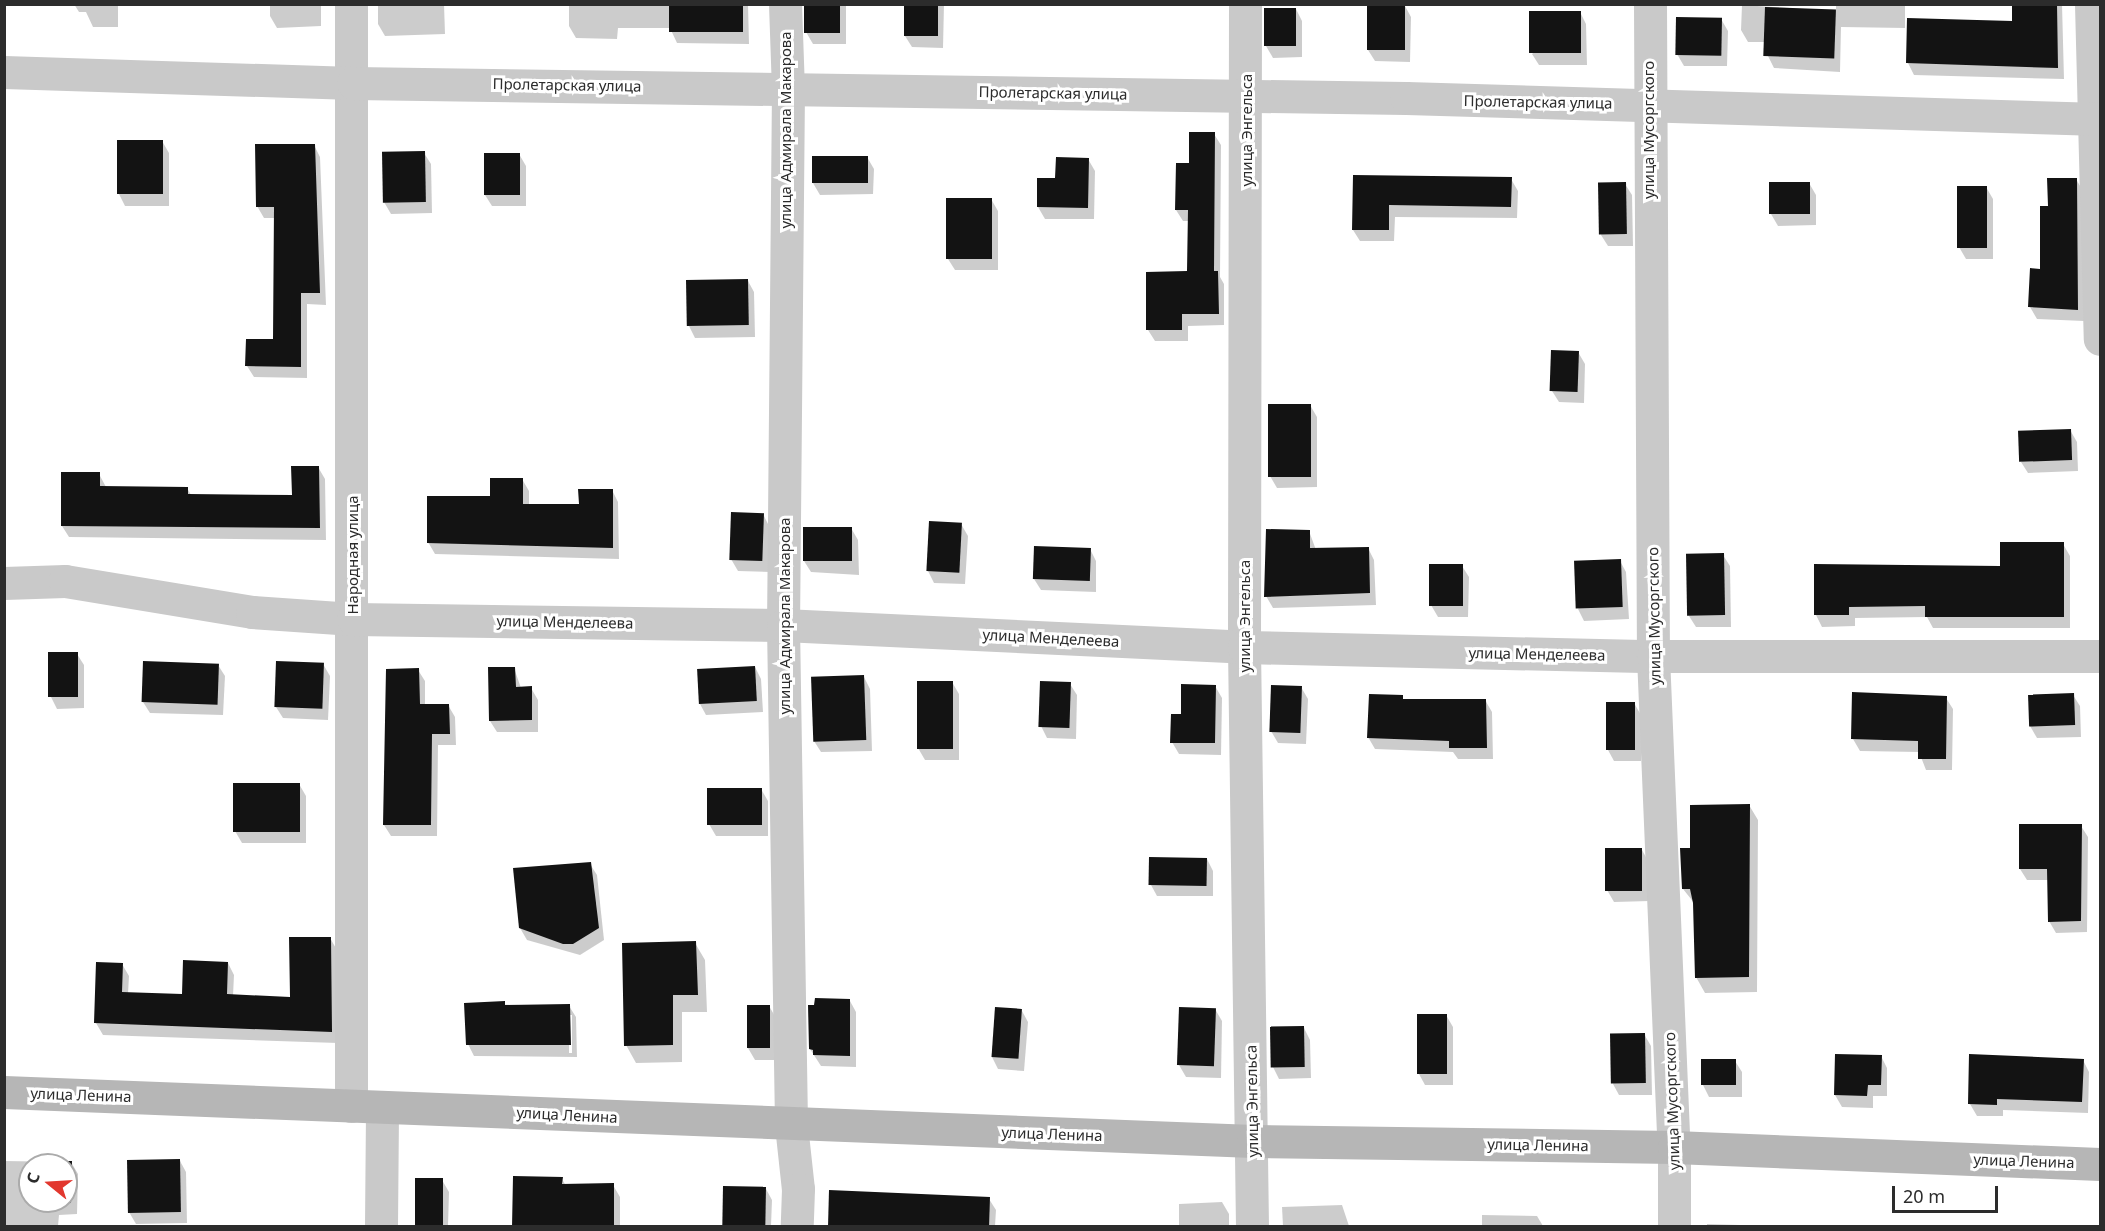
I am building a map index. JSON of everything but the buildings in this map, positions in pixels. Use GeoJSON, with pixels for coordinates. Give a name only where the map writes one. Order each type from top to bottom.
{"type":"FeatureCollection","features":[{"type":"Feature","properties":{"kind":"street","name":"Народная улица"},"geometry":{"type":"LineString","coordinates":[[351,4],[353,619],[367,1107],[381,1227]]}},
{"type":"Feature","properties":{"kind":"street","name":"улица Адмирала Макарова"},"geometry":{"type":"LineString","coordinates":[[785,4],[788,88],[783,626],[791,1125],[798,1189],[797,1227]]}},
{"type":"Feature","properties":{"kind":"street","name":"улица Энгельса"},"geometry":{"type":"LineString","coordinates":[[1245,4],[1247,98],[1244,647],[1253,1141],[1252,1227]]}},
{"type":"Feature","properties":{"kind":"street","name":"улица Мусоргского"},"geometry":{"type":"LineString","coordinates":[[1650,4],[1647,105],[1653,656],[1674,1147],[1674,1227]]}},
{"type":"Feature","properties":{"kind":"street"},"geometry":{"type":"LineString","coordinates":[[2091,4],[2098,119],[2100,339]]}},
{"type":"Feature","properties":{"kind":"street","name":"Пролетарская улица"},"geometry":{"type":"LineString","coordinates":[[4,72],[353,83],[788,88],[1647,105],[2098,119]]}},
{"type":"Feature","properties":{"kind":"street","name":"улица Менделеева"},"geometry":{"type":"LineString","coordinates":[[4,584],[65,581],[252,612],[353,619],[783,626],[1244,647],[1653,656],[2100,656]]}},
{"type":"Feature","properties":{"kind":"street","name":"улица Ленина"},"geometry":{"type":"LineString","coordinates":[[4,1092],[791,1125],[1253,1141],[1674,1147],[2100,1164]]}}]}
